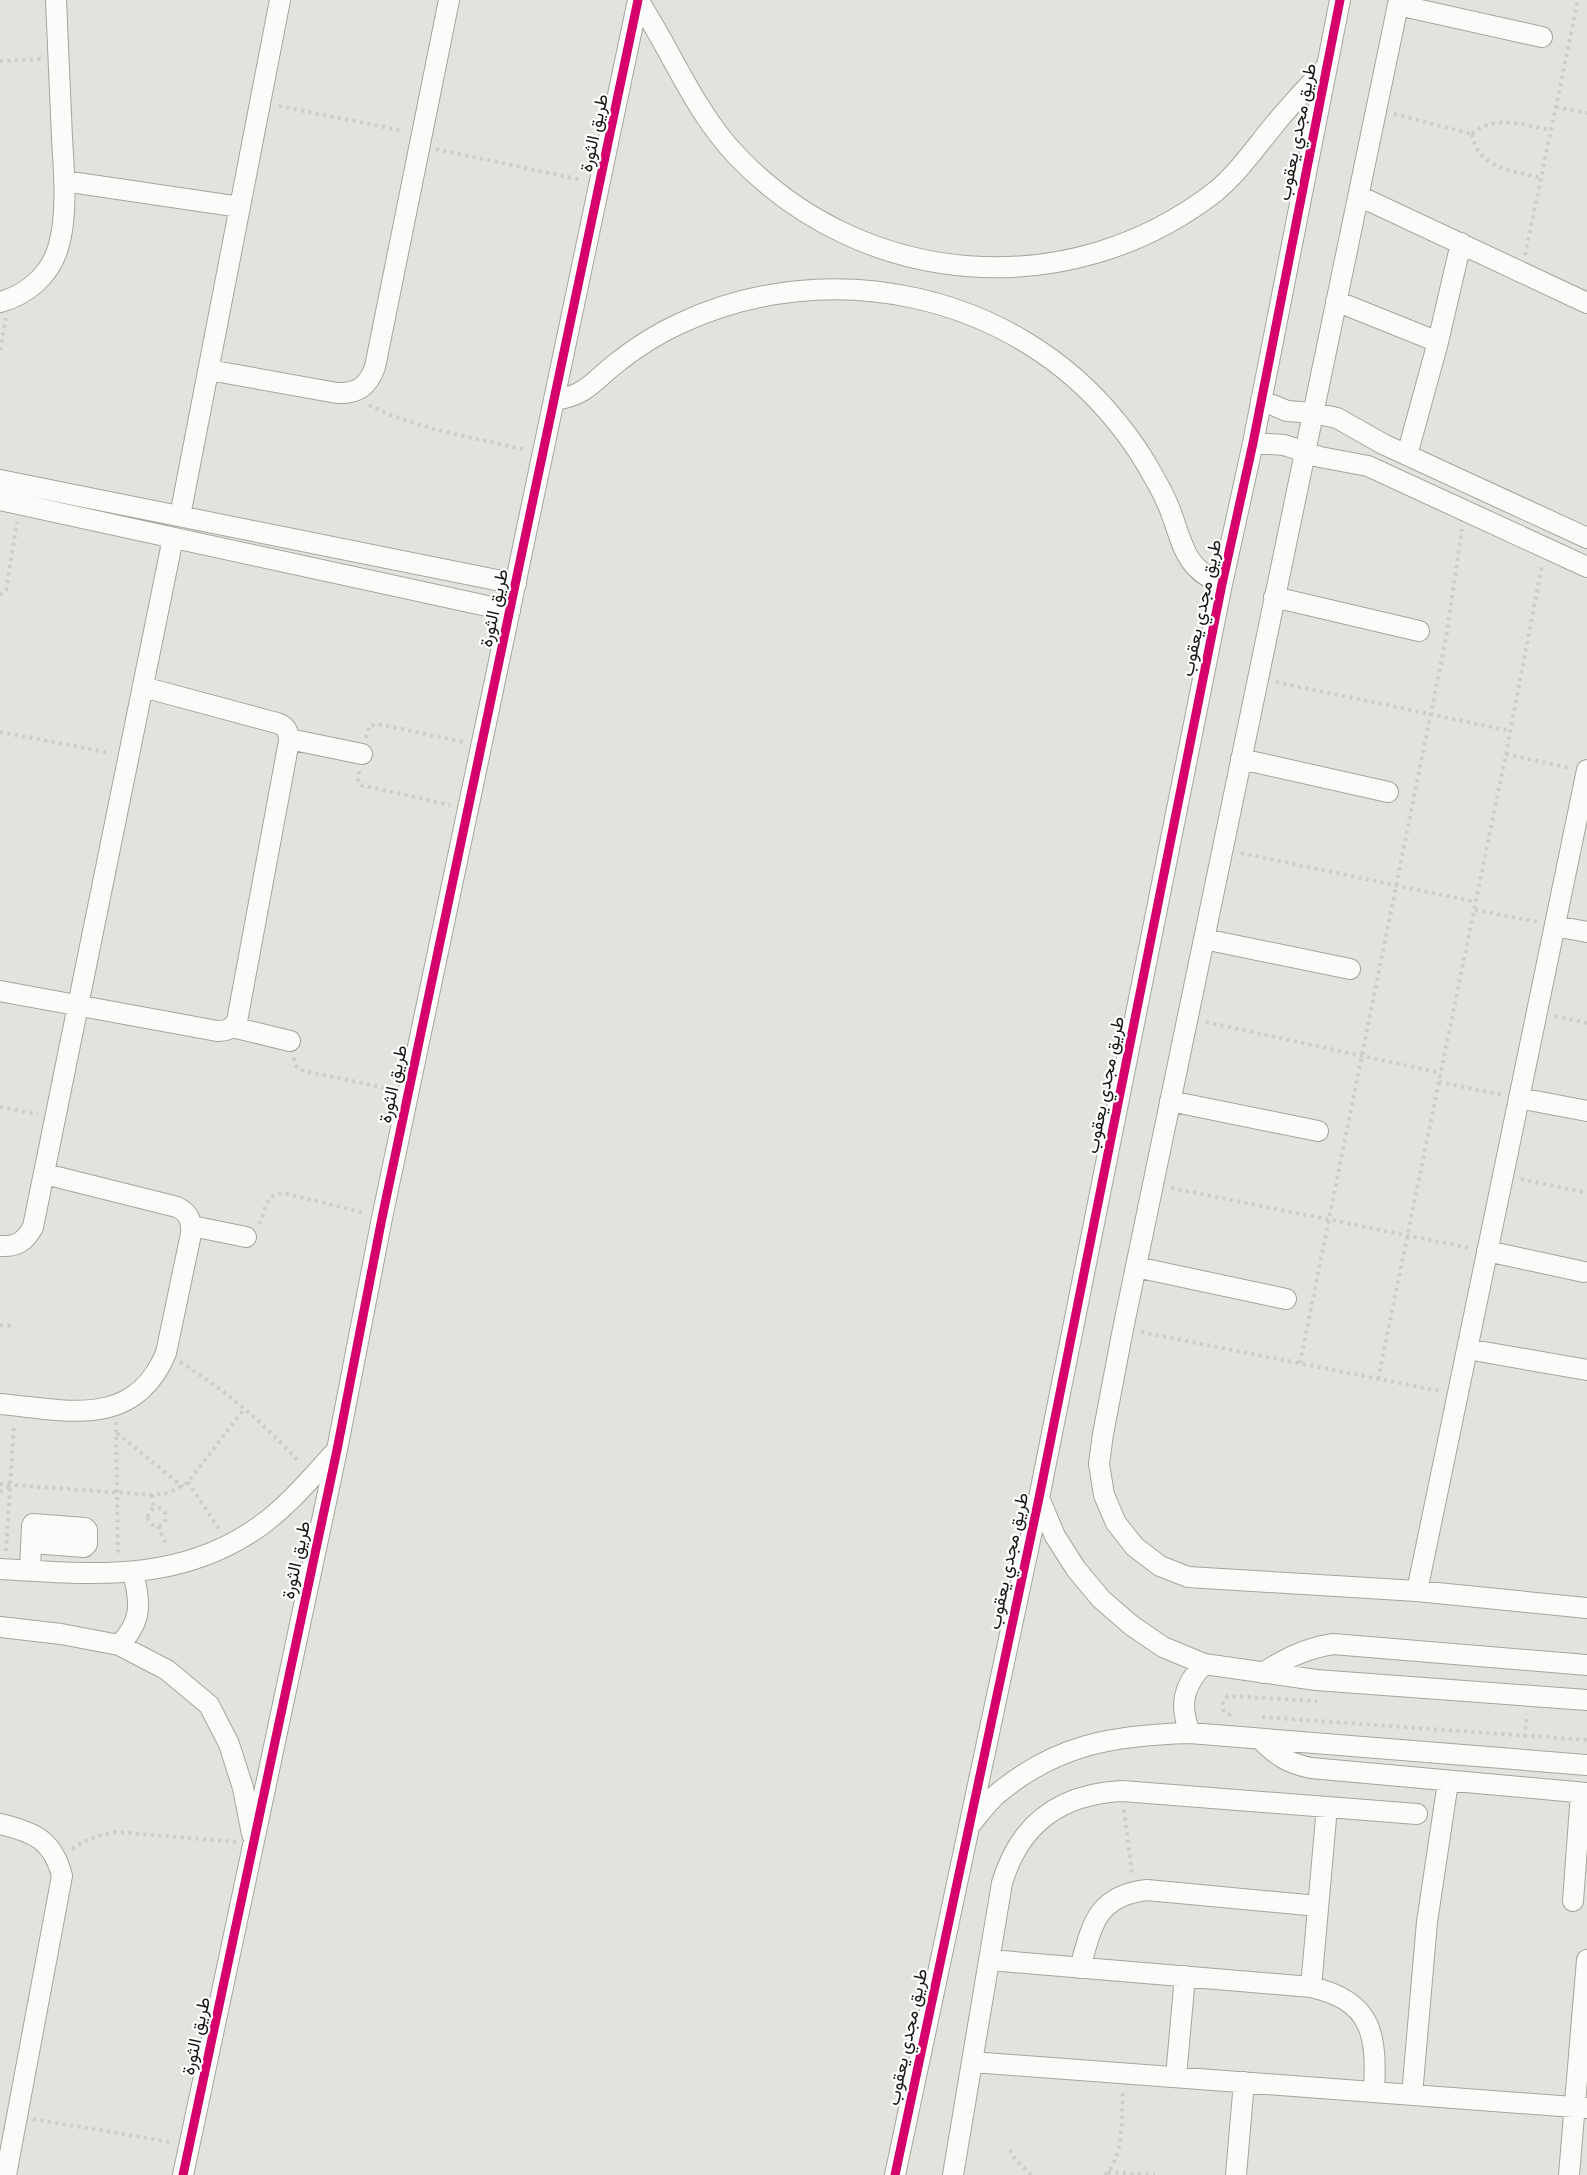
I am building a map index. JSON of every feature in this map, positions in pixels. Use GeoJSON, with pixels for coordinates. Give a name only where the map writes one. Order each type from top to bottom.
{"type":"FeatureCollection","features":[{"type":"Feature","properties":{"kind":"street"},"geometry":{"type":"LineString","coordinates":[[5,300],[26,291],[40,279],[51,265],[62,230],[64,181],[56,0]]}},
{"type":"Feature","properties":{"kind":"street"},"geometry":{"type":"LineString","coordinates":[[180,516],[280,0]]}},
{"type":"Feature","properties":{"kind":"street"},"geometry":{"type":"LineString","coordinates":[[209,370],[348,394],[361,389],[370,380],[375,367],[449,0]]}},
{"type":"Feature","properties":{"kind":"street"},"geometry":{"type":"LineString","coordinates":[[638,0],[696,103],[715,130],[760,179],[813,218],[862,242],[904,256],[969,267],[1002,268],[1067,261],[1130,241],[1160,227],[1188,210],[1240,170],[1273,126],[1326,66]]}},
{"type":"Feature","properties":{"kind":"street","name":"طريق الثورة"},"geometry":{"type":"LineString","coordinates":[[183,2175],[638,0]]}},
{"type":"Feature","properties":{"kind":"street","name":"طريق مجدي يعقوب"},"geometry":{"type":"LineString","coordinates":[[895,2175],[1039,1498],[1222,584],[1253,443],[1340,0]]}},
{"type":"Feature","properties":{"kind":"street"},"geometry":{"type":"LineString","coordinates":[[1542,37],[1398,2],[1123,1329],[1099,1464],[1104,1495],[1116,1523],[1135,1547],[1160,1566],[1188,1577],[1417,1591],[1587,1608]]}},
{"type":"Feature","properties":{"kind":"street"},"geometry":{"type":"LineString","coordinates":[[64,181],[240,207]]}},
{"type":"Feature","properties":{"kind":"street"},"geometry":{"type":"LineString","coordinates":[[1359,196],[1587,303]]}},
{"type":"Feature","properties":{"kind":"street"},"geometry":{"type":"LineString","coordinates":[[1407,454],[1438,342],[1461,243]]}},
{"type":"Feature","properties":{"kind":"street"},"geometry":{"type":"LineString","coordinates":[[555,400],[577,395],[586,390],[618,362],[648,341],[681,323],[715,309],[750,299],[824,288],[897,293],[933,301],[968,313],[1026,342],[1064,369],[1091,393],[1132,443],[1157,482],[1188,559],[1203,574],[1222,584]]}},
{"type":"Feature","properties":{"kind":"street"},"geometry":{"type":"LineString","coordinates":[[1336,301],[1438,342]]}},
{"type":"Feature","properties":{"kind":"street"},"geometry":{"type":"LineString","coordinates":[[1261,400],[1287,411],[1337,418],[1371,438],[1587,538]]}},
{"type":"Feature","properties":{"kind":"street"},"geometry":{"type":"LineString","coordinates":[[1253,443],[1284,446],[1320,457],[1368,466],[1587,567]]}},
{"type":"Feature","properties":{"kind":"street"},"geometry":{"type":"LineString","coordinates":[[0,480],[516,584]]}},
{"type":"Feature","properties":{"kind":"street"},"geometry":{"type":"LineString","coordinates":[[0,500],[510,611]]}},
{"type":"Feature","properties":{"kind":"street"},"geometry":{"type":"LineString","coordinates":[[0,1246],[20,1243],[33,1227],[173,538]]}},
{"type":"Feature","properties":{"kind":"street"},"geometry":{"type":"LineString","coordinates":[[1274,597],[1419,631]]}},
{"type":"Feature","properties":{"kind":"street"},"geometry":{"type":"LineString","coordinates":[[0,991],[217,1030],[225,1031],[237,1021],[289,739],[286,728],[277,723],[143,687]]}},
{"type":"Feature","properties":{"kind":"street"},"geometry":{"type":"LineString","coordinates":[[289,739],[362,754]]}},
{"type":"Feature","properties":{"kind":"street"},"geometry":{"type":"LineString","coordinates":[[1241,759],[1388,792]]}},
{"type":"Feature","properties":{"kind":"street"},"geometry":{"type":"LineString","coordinates":[[1417,1591],[1587,771]]}},
{"type":"Feature","properties":{"kind":"street"},"geometry":{"type":"LineString","coordinates":[[1555,926],[1587,932]]}},
{"type":"Feature","properties":{"kind":"street"},"geometry":{"type":"LineString","coordinates":[[1204,939],[1350,969]]}},
{"type":"Feature","properties":{"kind":"street"},"geometry":{"type":"LineString","coordinates":[[232,1027],[290,1041]]}},
{"type":"Feature","properties":{"kind":"street"},"geometry":{"type":"LineString","coordinates":[[1519,1098],[1587,1111]]}},
{"type":"Feature","properties":{"kind":"street"},"geometry":{"type":"LineString","coordinates":[[1170,1101],[1318,1131]]}},
{"type":"Feature","properties":{"kind":"street"},"geometry":{"type":"LineString","coordinates":[[8,1405],[78,1411],[103,1410],[116,1406],[146,1386],[161,1366],[166,1353],[192,1226],[185,1211],[177,1207],[45,1174]]}},
{"type":"Feature","properties":{"kind":"street"},"geometry":{"type":"LineString","coordinates":[[192,1226],[246,1237]]}},
{"type":"Feature","properties":{"kind":"street"},"geometry":{"type":"LineString","coordinates":[[1487,1251],[1584,1272]]}},
{"type":"Feature","properties":{"kind":"street"},"geometry":{"type":"LineString","coordinates":[[1136,1267],[1286,1299]]}},
{"type":"Feature","properties":{"kind":"street"},"geometry":{"type":"LineString","coordinates":[[1467,1349],[1587,1370]]}},
{"type":"Feature","properties":{"kind":"street"},"geometry":{"type":"LineString","coordinates":[[2,1569],[125,1573],[192,1560],[229,1545],[260,1526],[288,1503],[336,1450]]}},
{"type":"Feature","properties":{"kind":"street"},"geometry":{"type":"LineString","coordinates":[[1039,1498],[1055,1536],[1076,1569],[1101,1599],[1131,1625],[1163,1647],[1204,1664],[1528,1706],[1587,1700]]}},
{"type":"Feature","properties":{"kind":"street"},"geometry":{"type":"LineString","coordinates":[[30,1570],[32,1543]]}},
{"type":"Feature","properties":{"kind":"street"},"geometry":{"type":"LineString","coordinates":[[118,1646],[129,1635],[137,1614],[138,1591],[125,1573]]}},
{"type":"Feature","properties":{"kind":"street"},"geometry":{"type":"LineString","coordinates":[[0,1627],[61,1634],[118,1646],[167,1670],[209,1705],[229,1744],[243,1788],[254,1843]]}},
{"type":"Feature","properties":{"kind":"street"},"geometry":{"type":"LineString","coordinates":[[1263,1672],[1294,1654],[1313,1647],[1333,1644],[1587,1665]]}},
{"type":"Feature","properties":{"kind":"street"},"geometry":{"type":"LineString","coordinates":[[1190,1733],[1185,1721],[1185,1696],[1188,1684],[1204,1664]]}},
{"type":"Feature","properties":{"kind":"street"},"geometry":{"type":"LineString","coordinates":[[967,1828],[995,1796],[1028,1771],[1060,1755],[1105,1740],[1146,1734],[1190,1733],[1587,1765]]}},
{"type":"Feature","properties":{"kind":"street"},"geometry":{"type":"LineString","coordinates":[[1260,1739],[1275,1754],[1292,1764],[1328,1771],[1584,1793],[1573,1901]]}},
{"type":"Feature","properties":{"kind":"street"},"geometry":{"type":"LineString","coordinates":[[1412,2095],[1426,1922],[1448,1782]]}},
{"type":"Feature","properties":{"kind":"street"},"geometry":{"type":"LineString","coordinates":[[953,2175],[1002,1883],[1011,1857],[1026,1834],[1046,1815],[1069,1801],[1086,1795],[1122,1791],[1417,1814]]}},
{"type":"Feature","properties":{"kind":"street"},"geometry":{"type":"LineString","coordinates":[[1311,1987],[1327,1807]]}},
{"type":"Feature","properties":{"kind":"street"},"geometry":{"type":"LineString","coordinates":[[0,1824],[30,1832],[42,1840],[52,1850],[62,1876],[6,2175]]}},
{"type":"Feature","properties":{"kind":"street"},"geometry":{"type":"LineString","coordinates":[[1080,1968],[1092,1925],[1100,1913],[1109,1903],[1134,1891],[1147,1890],[1318,1906]]}},
{"type":"Feature","properties":{"kind":"street"},"geometry":{"type":"LineString","coordinates":[[990,1960],[1311,1987],[1332,1992],[1351,2003],[1365,2019],[1374,2039],[1376,2060],[1374,2092]]}},
{"type":"Feature","properties":{"kind":"street"},"geometry":{"type":"LineString","coordinates":[[1569,2175],[1581,2107],[1587,1960]]}},
{"type":"Feature","properties":{"kind":"street"},"geometry":{"type":"LineString","coordinates":[[1176,2077],[1185,1977]]}},
{"type":"Feature","properties":{"kind":"street"},"geometry":{"type":"LineString","coordinates":[[972,2062],[1581,2107]]}},
{"type":"Feature","properties":{"kind":"street"},"geometry":{"type":"LineString","coordinates":[[1236,2175],[1244,2082]]}},
{"type":"Feature","properties":{"kind":"street"},"geometry":{"type":"LineString","coordinates":[[0,2128],[18,2116]]}},
{"type":"Feature","properties":{"kind":"path"},"geometry":{"type":"LineString","coordinates":[[1521,273],[1578,0]]}},
{"type":"Feature","properties":{"kind":"path"},"geometry":{"type":"LineString","coordinates":[[0,61],[59,59]]}},
{"type":"Feature","properties":{"kind":"path"},"geometry":{"type":"LineString","coordinates":[[260,103],[600,184]]}},
{"type":"Feature","properties":{"kind":"path"},"geometry":{"type":"LineString","coordinates":[[1556,107],[1587,113]]}},
{"type":"Feature","properties":{"kind":"path"},"geometry":{"type":"LineString","coordinates":[[1377,109],[1472,134]]}},
{"type":"Feature","properties":{"kind":"path"},"geometry":{"type":"LineString","coordinates":[[1472,134],[1481,126],[1503,121],[1551,130]]}},
{"type":"Feature","properties":{"kind":"path"},"geometry":{"type":"LineString","coordinates":[[1472,134],[1474,145],[1480,156],[1489,164],[1541,178]]}},
{"type":"Feature","properties":{"kind":"path"},"geometry":{"type":"LineString","coordinates":[[0,350],[5,300]]}},
{"type":"Feature","properties":{"kind":"path"},"geometry":{"type":"LineString","coordinates":[[348,394],[384,412],[422,425],[544,454]]}},
{"type":"Feature","properties":{"kind":"path"},"geometry":{"type":"LineString","coordinates":[[0,595],[6,590],[20,504]]}},
{"type":"Feature","properties":{"kind":"path"},"geometry":{"type":"LineString","coordinates":[[1300,1364],[1446,638],[1465,510]]}},
{"type":"Feature","properties":{"kind":"path"},"geometry":{"type":"LineString","coordinates":[[1378,1379],[1511,731],[1545,548]]}},
{"type":"Feature","properties":{"kind":"path"},"geometry":{"type":"LineString","coordinates":[[1258,678],[1511,731]]}},
{"type":"Feature","properties":{"kind":"path"},"geometry":{"type":"LineString","coordinates":[[468,809],[361,785],[357,779],[367,730],[373,724],[377,724],[482,746]]}},
{"type":"Feature","properties":{"kind":"path"},"geometry":{"type":"LineString","coordinates":[[0,732],[129,756]]}},
{"type":"Feature","properties":{"kind":"path"},"geometry":{"type":"LineString","coordinates":[[1506,754],[1587,771]]}},
{"type":"Feature","properties":{"kind":"path"},"geometry":{"type":"LineString","coordinates":[[1222,850],[1476,902]]}},
{"type":"Feature","properties":{"kind":"path"},"geometry":{"type":"LineString","coordinates":[[1474,910],[1555,926]]}},
{"type":"Feature","properties":{"kind":"path"},"geometry":{"type":"LineString","coordinates":[[1536,1012],[1587,1023]]}},
{"type":"Feature","properties":{"kind":"path"},"geometry":{"type":"LineString","coordinates":[[1187,1018],[1441,1073]]}},
{"type":"Feature","properties":{"kind":"path"},"geometry":{"type":"LineString","coordinates":[[290,1041],[295,1065],[300,1070],[408,1093]]}},
{"type":"Feature","properties":{"kind":"path"},"geometry":{"type":"LineString","coordinates":[[1439,1082],[1519,1098]]}},
{"type":"Feature","properties":{"kind":"path"},"geometry":{"type":"LineString","coordinates":[[0,1107],[56,1117]]}},
{"type":"Feature","properties":{"kind":"path"},"geometry":{"type":"LineString","coordinates":[[1503,1175],[1587,1193]]}},
{"type":"Feature","properties":{"kind":"path"},"geometry":{"type":"LineString","coordinates":[[1153,1184],[1487,1251]]}},
{"type":"Feature","properties":{"kind":"path"},"geometry":{"type":"LineString","coordinates":[[246,1237],[263,1217],[266,1203],[276,1194],[283,1193],[382,1218]]}},
{"type":"Feature","properties":{"kind":"path"},"geometry":{"type":"LineString","coordinates":[[0,1325],[15,1326]]}},
{"type":"Feature","properties":{"kind":"path"},"geometry":{"type":"LineString","coordinates":[[1123,1329],[1457,1394]]}},
{"type":"Feature","properties":{"kind":"path"},"geometry":{"type":"LineString","coordinates":[[166,1353],[207,1379],[245,1408],[313,1476]]}},
{"type":"Feature","properties":{"kind":"path"},"geometry":{"type":"LineString","coordinates":[[2,1569],[7,1544],[10,1485],[8,1405]]}},
{"type":"Feature","properties":{"kind":"path"},"geometry":{"type":"LineString","coordinates":[[116,1406],[117,1492],[125,1573]]}},
{"type":"Feature","properties":{"kind":"path"},"geometry":{"type":"LineString","coordinates":[[0,1484],[152,1495],[168,1493],[183,1487],[188,1482],[245,1408]]}},
{"type":"Feature","properties":{"kind":"path"},"geometry":{"type":"LineString","coordinates":[[116,1433],[183,1487]]}},
{"type":"Feature","properties":{"kind":"path"},"geometry":{"type":"LineString","coordinates":[[188,1482],[229,1545]]}},
{"type":"Feature","properties":{"kind":"path"},"geometry":{"type":"LineString","coordinates":[[0,1492],[10,1485]]}},
{"type":"Feature","properties":{"kind":"path"},"geometry":{"type":"LineString","coordinates":[[152,1495],[154,1509]]}},
{"type":"Feature","properties":{"kind":"path"},"geometry":{"type":"LineString","coordinates":[[154,1509],[164,1512],[164,1523],[158,1526],[152,1525],[148,1519],[149,1512],[154,1509]]}},
{"type":"Feature","properties":{"kind":"path"},"geometry":{"type":"LineString","coordinates":[[0,1538],[7,1544]]}},
{"type":"Feature","properties":{"kind":"path"},"geometry":{"type":"LineString","coordinates":[[1232,1715],[1227,1715],[1222,1708],[1228,1696],[1327,1702]]}},
{"type":"Feature","properties":{"kind":"path"},"geometry":{"type":"LineString","coordinates":[[1515,1714],[1528,1706]]}},
{"type":"Feature","properties":{"kind":"path"},"geometry":{"type":"LineString","coordinates":[[1522,1760],[1528,1706]]}},
{"type":"Feature","properties":{"kind":"path"},"geometry":{"type":"LineString","coordinates":[[1255,1717],[1587,1740]]}},
{"type":"Feature","properties":{"kind":"path"},"geometry":{"type":"LineString","coordinates":[[1122,1791],[1134,1891]]}},
{"type":"Feature","properties":{"kind":"path"},"geometry":{"type":"LineString","coordinates":[[58,1863],[70,1850],[84,1841],[116,1832],[254,1843]]}},
{"type":"Feature","properties":{"kind":"path"},"geometry":{"type":"LineString","coordinates":[[1124,2073],[1118,2149],[1106,2174],[1155,2175]]}},
{"type":"Feature","properties":{"kind":"path"},"geometry":{"type":"LineString","coordinates":[[18,2116],[190,2145]]}},
{"type":"Feature","properties":{"kind":"path"},"geometry":{"type":"LineString","coordinates":[[1010,2150],[1015,2159],[1031,2175]]}},
{"type":"Feature","properties":{"kind":"cycle path"},"geometry":{"type":"LineString","coordinates":[[183,2175],[337,1450],[382,1218],[638,0]]}},
{"type":"Feature","properties":{"kind":"cycle path"},"geometry":{"type":"LineString","coordinates":[[895,2175],[1039,1498],[1222,584],[1253,443],[1340,0]]}}]}
